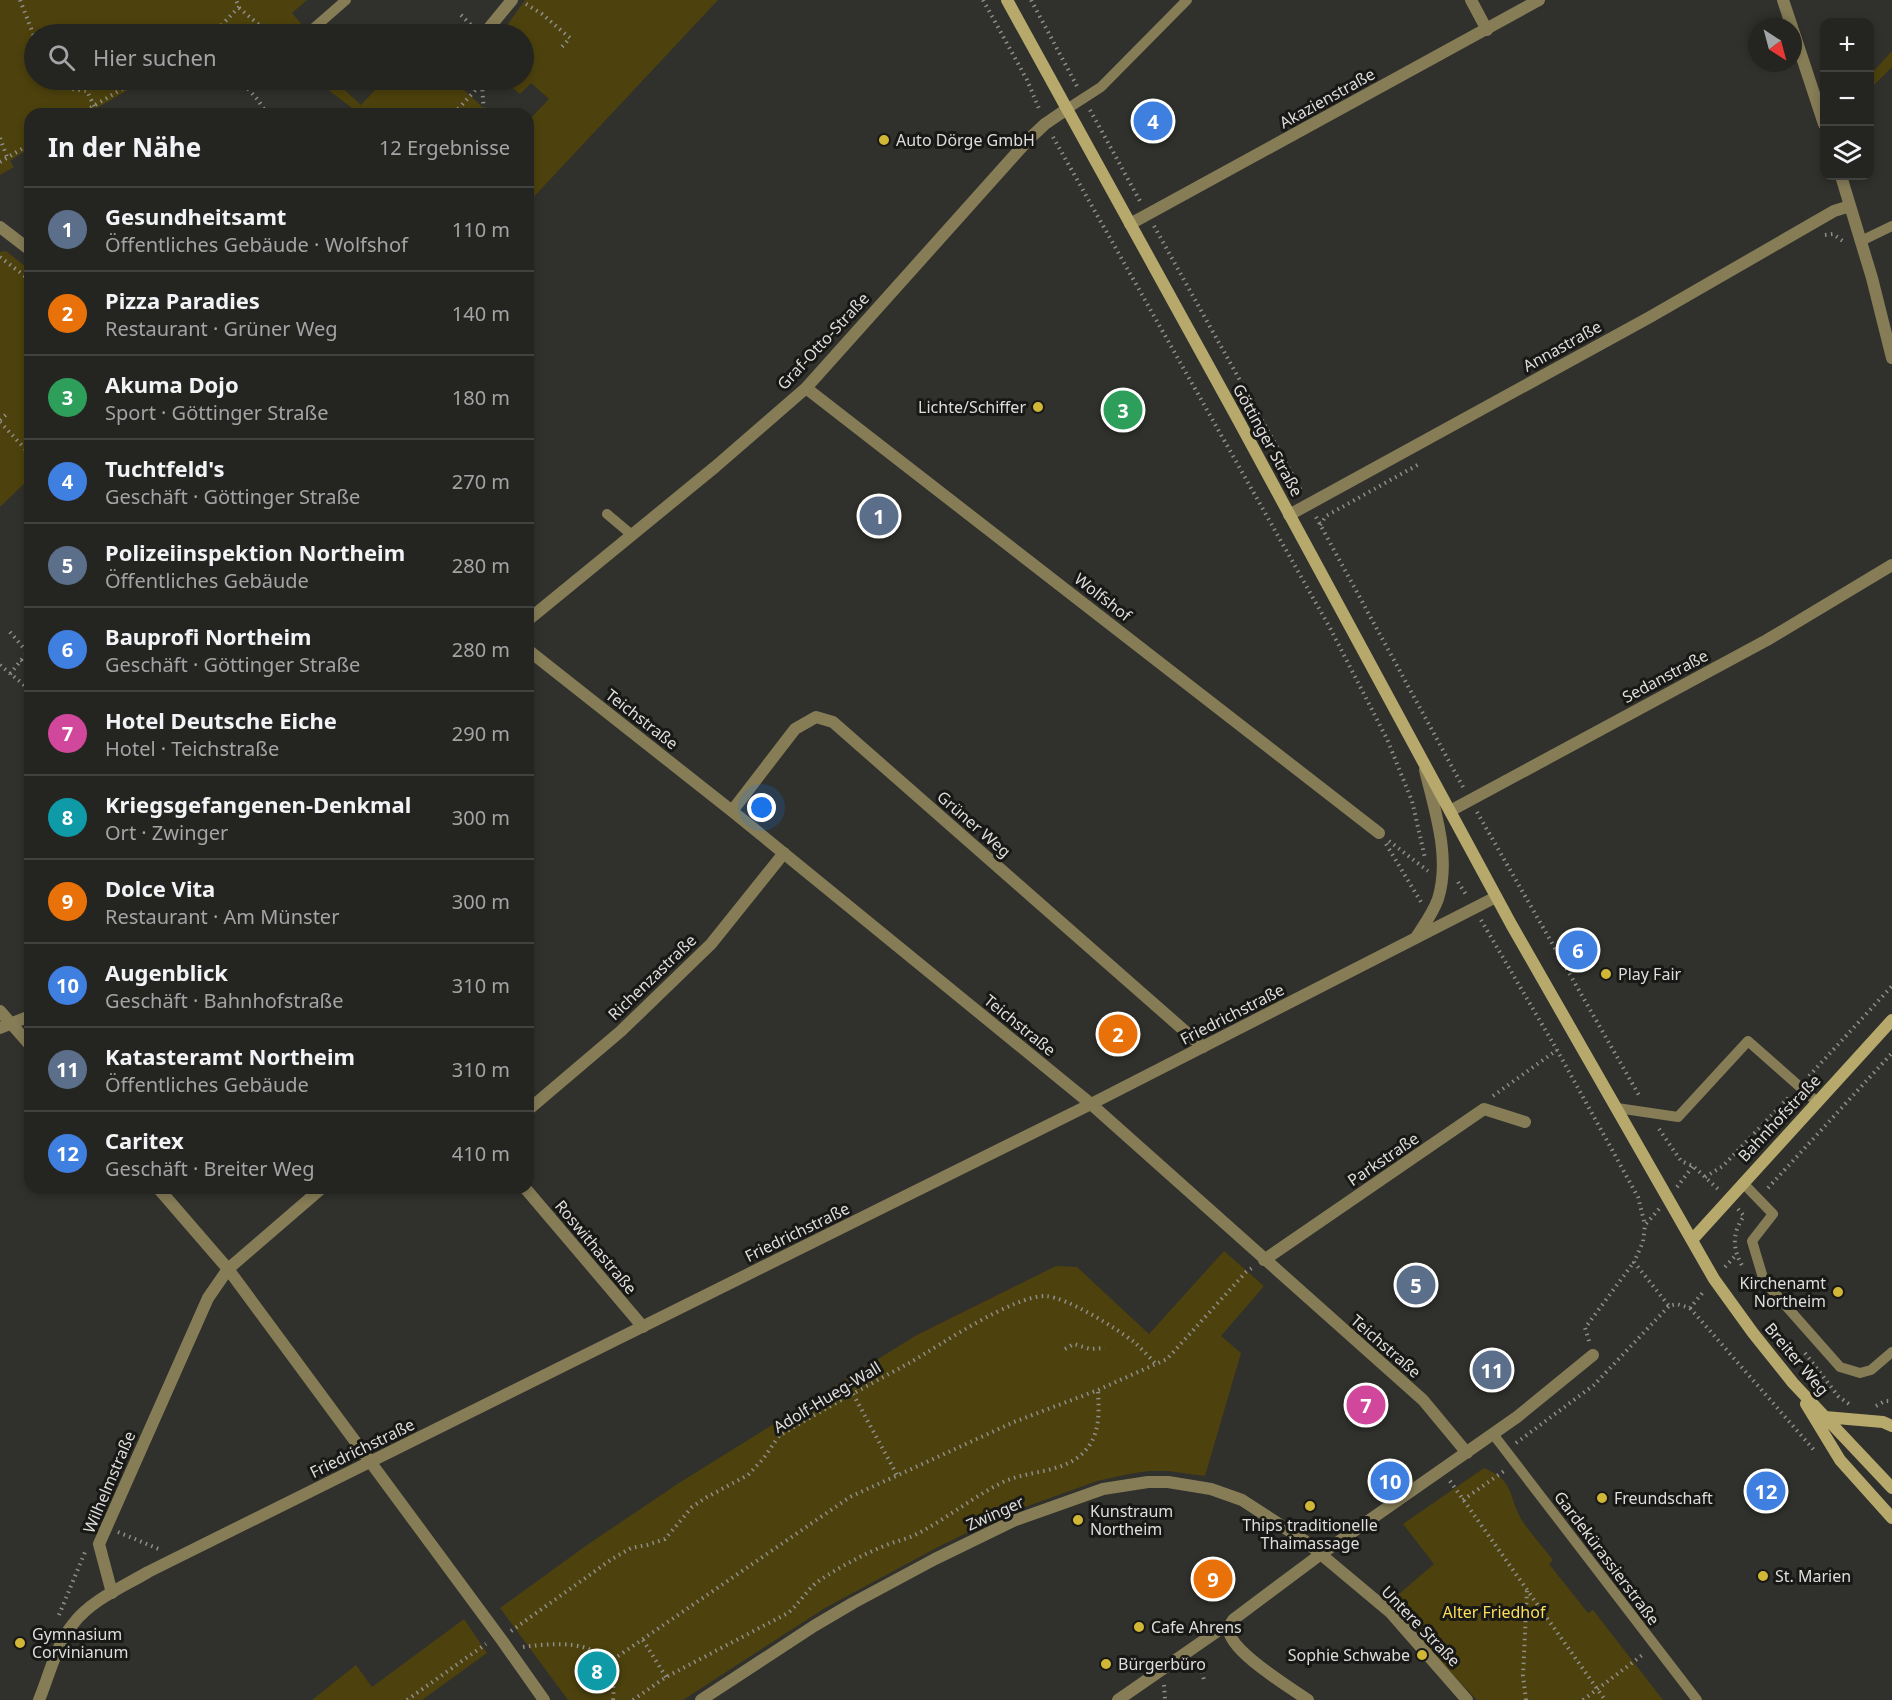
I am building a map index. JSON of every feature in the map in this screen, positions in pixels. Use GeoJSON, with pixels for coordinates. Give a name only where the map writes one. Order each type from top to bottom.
{"type":"FeatureCollection","features":[{"type":"Feature","properties":{"kind":"main road","name":"Göttinger Straße"},"geometry":{"type":"LineString","coordinates":[[1007,0],[1496,897],[1617,1108]]}},
{"type":"Feature","properties":{"kind":"main road","name":"Bahnhofstraße"},"geometry":{"type":"LineString","coordinates":[[1692,1240],[1892,1020]]}},
{"type":"Feature","properties":{"kind":"main road","name":"Breiter Weg"},"geometry":{"type":"LineString","coordinates":[[1617,1108],[1714,1280],[1793,1383],[1892,1488]]}},
{"type":"Feature","properties":{"kind":"main road"},"geometry":{"type":"LineString","coordinates":[[1793,1383],[1840,1460],[1892,1518]]}},
{"type":"Feature","properties":{"kind":"main road"},"geometry":{"type":"LineString","coordinates":[[1825,1417],[1883,1422],[1892,1426]]}},
{"type":"Feature","properties":{"kind":"street"},"geometry":{"type":"LineString","coordinates":[[492,24],[512,0]]}},
{"type":"Feature","properties":{"kind":"street"},"geometry":{"type":"LineString","coordinates":[[1471,0],[1487,30]]}},
{"type":"Feature","properties":{"kind":"street","name":"Akazienstraße"},"geometry":{"type":"LineString","coordinates":[[1130,224],[1539,0]]}},
{"type":"Feature","properties":{"kind":"street"},"geometry":{"type":"LineString","coordinates":[[1783,0],[1789,18]]}},
{"type":"Feature","properties":{"kind":"street"},"geometry":{"type":"LineString","coordinates":[[1802,58],[1820,112]]}},
{"type":"Feature","properties":{"kind":"street","name":"Graf-Otto-Straße"},"geometry":{"type":"LineString","coordinates":[[534,615],[806,388],[994,177],[1045,124],[1067,109]]}},
{"type":"Feature","properties":{"kind":"street"},"geometry":{"type":"LineString","coordinates":[[1842,180],[1892,358]]}},
{"type":"Feature","properties":{"kind":"street","name":"Annastraße"},"geometry":{"type":"LineString","coordinates":[[1289,515],[1670,306],[1834,211],[1850,206]]}},
{"type":"Feature","properties":{"kind":"street"},"geometry":{"type":"LineString","coordinates":[[1,228],[24,245]]}},
{"type":"Feature","properties":{"kind":"street","name":"Wolfshof"},"geometry":{"type":"LineString","coordinates":[[806,388],[1379,833]]}},
{"type":"Feature","properties":{"kind":"street","name":"Sedanstraße"},"geometry":{"type":"LineString","coordinates":[[1450,811],[1767,640],[1892,565]]}},
{"type":"Feature","properties":{"kind":"street","name":"Teichstraße"},"geometry":{"type":"LineString","coordinates":[[534,655],[732,811],[1091,1104],[1423,1400],[1467,1453]]}},
{"type":"Feature","properties":{"kind":"street","name":"Grüner Weg"},"geometry":{"type":"LineString","coordinates":[[732,811],[795,729],[816,717],[833,722],[1203,1047]]}},
{"type":"Feature","properties":{"kind":"street"},"geometry":{"type":"LineString","coordinates":[[1416,937],[1437,901],[1443,871],[1440,834],[1424,762]]}},
{"type":"Feature","properties":{"kind":"street","name":"Richenzastraße"},"geometry":{"type":"LineString","coordinates":[[534,1105],[621,1031],[711,944],[784,854]]}},
{"type":"Feature","properties":{"kind":"street","name":"Friedrichstraße"},"geometry":{"type":"LineString","coordinates":[[112,1593],[178,1557],[1091,1104],[1496,897]]}},
{"type":"Feature","properties":{"kind":"street"},"geometry":{"type":"LineString","coordinates":[[0,1011],[6,1026],[24,1040]]}},
{"type":"Feature","properties":{"kind":"street"},"geometry":{"type":"LineString","coordinates":[[6,1026],[24,1018]]}},
{"type":"Feature","properties":{"kind":"street"},"geometry":{"type":"LineString","coordinates":[[1484,1109],[1525,1122]]}},
{"type":"Feature","properties":{"kind":"street","name":"Parkstraße"},"geometry":{"type":"LineString","coordinates":[[1264,1260],[1484,1109]]}},
{"type":"Feature","properties":{"kind":"street"},"geometry":{"type":"LineString","coordinates":[[163,1194],[228,1269],[544,1700]]}},
{"type":"Feature","properties":{"kind":"street","name":"Wilhelmstraße"},"geometry":{"type":"LineString","coordinates":[[112,1593],[99,1544],[208,1298],[228,1269],[315,1194]]}},
{"type":"Feature","properties":{"kind":"street","name":"Roswithastraße"},"geometry":{"type":"LineString","coordinates":[[530,1194],[643,1327]]}},
{"type":"Feature","properties":{"kind":"street"},"geometry":{"type":"LineString","coordinates":[[1118,1700],[1219,1630],[1229,1626],[1234,1619],[1321,1554],[1493,1434],[1593,1355]]}},
{"type":"Feature","properties":{"kind":"street","name":"Zwinger"},"geometry":{"type":"LineString","coordinates":[[701,1700],[814,1626],[935,1559],[1013,1521],[1103,1489],[1158,1482],[1188,1484],[1211,1489],[1242,1500],[1321,1554]]}},
{"type":"Feature","properties":{"kind":"street","name":"Untere Straße"},"geometry":{"type":"LineString","coordinates":[[1321,1554],[1391,1613],[1467,1700]]}},
{"type":"Feature","properties":{"kind":"street"},"geometry":{"type":"LineString","coordinates":[[39,1700],[71,1625],[88,1609],[112,1593]]}},
{"type":"Feature","properties":{"kind":"street"},"geometry":{"type":"LineString","coordinates":[[1229,1626],[1230,1634],[1238,1648],[1308,1700]]}},
{"type":"Feature","properties":{"kind":"lane"},"geometry":{"type":"LineString","coordinates":[[318,24],[346,0]]}},
{"type":"Feature","properties":{"kind":"lane"},"geometry":{"type":"LineString","coordinates":[[1067,109],[1101,87],[1187,0]]}},
{"type":"Feature","properties":{"kind":"lane"},"geometry":{"type":"LineString","coordinates":[[1861,241],[1892,226]]}},
{"type":"Feature","properties":{"kind":"lane"},"geometry":{"type":"LineString","coordinates":[[607,514],[632,535]]}},
{"type":"Feature","properties":{"kind":"lane"},"geometry":{"type":"LineString","coordinates":[[1617,1108],[1678,1117],[1748,1041],[1817,1102]]}},
{"type":"Feature","properties":{"kind":"lane"},"geometry":{"type":"LineString","coordinates":[[1743,1183],[1773,1214],[1752,1241],[1764,1281],[1840,1367],[1860,1373],[1871,1370],[1892,1352]]}},
{"type":"Feature","properties":{"kind":"lane","name":"Gardekürassierstraße"},"geometry":{"type":"LineString","coordinates":[[1493,1434],[1697,1700]]}},
{"type":"Feature","properties":{"kind":"path"},"geometry":{"type":"LineString","coordinates":[[20,0],[29,24]]}},
{"type":"Feature","properties":{"kind":"path"},"geometry":{"type":"LineString","coordinates":[[236,0],[239,7],[259,24]]}},
{"type":"Feature","properties":{"kind":"path"},"geometry":{"type":"LineString","coordinates":[[521,0],[542,14],[570,38],[560,49]]}},
{"type":"Feature","properties":{"kind":"path"},"geometry":{"type":"LineString","coordinates":[[983,0],[1027,80],[1045,124],[1335,638],[1387,739],[1412,801],[1429,871],[1379,833]]}},
{"type":"Feature","properties":{"kind":"path"},"geometry":{"type":"LineString","coordinates":[[1032,0],[1083,98],[1309,504],[1524,898],[1649,1113],[1681,1161],[1693,1166],[1645,1225]]}},
{"type":"Feature","properties":{"kind":"path"},"geometry":{"type":"LineString","coordinates":[[225,24],[239,7]]}},
{"type":"Feature","properties":{"kind":"path"},"geometry":{"type":"LineString","coordinates":[[77,90],[87,92],[94,106]]}},
{"type":"Feature","properties":{"kind":"path"},"geometry":{"type":"LineString","coordinates":[[90,108],[120,90]]}},
{"type":"Feature","properties":{"kind":"path"},"geometry":{"type":"LineString","coordinates":[[249,90],[263,108]]}},
{"type":"Feature","properties":{"kind":"path"},"geometry":{"type":"LineString","coordinates":[[459,108],[473,90]]}},
{"type":"Feature","properties":{"kind":"path"},"geometry":{"type":"LineString","coordinates":[[481,90],[483,108]]}},
{"type":"Feature","properties":{"kind":"path"},"geometry":{"type":"LineString","coordinates":[[0,138],[7,157]]}},
{"type":"Feature","properties":{"kind":"path"},"geometry":{"type":"LineString","coordinates":[[0,162],[24,147]]}},
{"type":"Feature","properties":{"kind":"path"},"geometry":{"type":"LineString","coordinates":[[1816,240],[1827,234],[1833,234],[1844,240],[1846,250]]}},
{"type":"Feature","properties":{"kind":"path"},"geometry":{"type":"LineString","coordinates":[[0,257],[24,275]]}},
{"type":"Feature","properties":{"kind":"path"},"geometry":{"type":"LineString","coordinates":[[9,412],[0,421],[24,447]]}},
{"type":"Feature","properties":{"kind":"path"},"geometry":{"type":"LineString","coordinates":[[1320,525],[1326,516],[1430,458]]}},
{"type":"Feature","properties":{"kind":"path"},"geometry":{"type":"LineString","coordinates":[[10,632],[24,646]]}},
{"type":"Feature","properties":{"kind":"path"},"geometry":{"type":"LineString","coordinates":[[10,674],[24,657]]}},
{"type":"Feature","properties":{"kind":"path"},"geometry":{"type":"LineString","coordinates":[[0,665],[24,685]]}},
{"type":"Feature","properties":{"kind":"path"},"geometry":{"type":"LineString","coordinates":[[1379,833],[1429,916]]}},
{"type":"Feature","properties":{"kind":"path"},"geometry":{"type":"LineString","coordinates":[[1495,945],[1557,1050],[1638,1197],[1645,1225],[1643,1242],[1634,1262],[1585,1329],[1593,1355]]}},
{"type":"Feature","properties":{"kind":"path"},"geometry":{"type":"LineString","coordinates":[[1484,1109],[1494,1095],[1557,1050]]}},
{"type":"Feature","properties":{"kind":"path"},"geometry":{"type":"LineString","coordinates":[[1744,1216],[1892,1053]]}},
{"type":"Feature","properties":{"kind":"path"},"geometry":{"type":"LineString","coordinates":[[1690,1308],[1736,1255]]}},
{"type":"Feature","properties":{"kind":"path"},"geometry":{"type":"LineString","coordinates":[[608,1663],[850,1497],[1014,1422],[1098,1390],[1167,1359],[1246,1272],[1264,1260]]}},
{"type":"Feature","properties":{"kind":"path"},"geometry":{"type":"LineString","coordinates":[[1634,1262],[1669,1306]]}},
{"type":"Feature","properties":{"kind":"path","name":"Adolf-Hueg-Wall"},"geometry":{"type":"LineString","coordinates":[[505,1644],[612,1559],[631,1548],[664,1539],[692,1507],[748,1475],[779,1436],[968,1327],[1026,1299],[1042,1296],[1053,1297],[1070,1303],[1134,1342],[1157,1365]]}},
{"type":"Feature","properties":{"kind":"path"},"geometry":{"type":"LineString","coordinates":[[1506,1451],[1594,1386],[1669,1306],[1677,1304],[1690,1308],[1821,1458]]}},
{"type":"Feature","properties":{"kind":"path"},"geometry":{"type":"LineString","coordinates":[[1065,1349],[1074,1344],[1090,1349],[1105,1348]]}},
{"type":"Feature","properties":{"kind":"path"},"geometry":{"type":"LineString","coordinates":[[633,1700],[666,1677],[788,1613],[818,1582],[845,1565],[885,1545],[917,1534],[1011,1478],[1057,1467],[1075,1460],[1084,1453],[1096,1433],[1099,1418],[1098,1390]]}},
{"type":"Feature","properties":{"kind":"path"},"geometry":{"type":"LineString","coordinates":[[853,1394],[897,1475]]}},
{"type":"Feature","properties":{"kind":"path"},"geometry":{"type":"LineString","coordinates":[[1463,1500],[1515,1463]]}},
{"type":"Feature","properties":{"kind":"path"},"geometry":{"type":"LineString","coordinates":[[1442,1470],[1605,1700]]}},
{"type":"Feature","properties":{"kind":"path"},"geometry":{"type":"LineString","coordinates":[[106,1527],[178,1557]]}},
{"type":"Feature","properties":{"kind":"path"},"geometry":{"type":"LineString","coordinates":[[71,1625],[59,1615],[87,1547],[99,1544]]}},
{"type":"Feature","properties":{"kind":"path"},"geometry":{"type":"LineString","coordinates":[[1526,1700],[1523,1676],[1527,1590]]}},
{"type":"Feature","properties":{"kind":"path"},"geometry":{"type":"LineString","coordinates":[[643,1640],[666,1677]]}},
{"type":"Feature","properties":{"kind":"path"},"geometry":{"type":"LineString","coordinates":[[407,1700],[484,1645],[505,1644],[572,1644],[591,1650],[608,1663],[614,1689],[613,1700]]}},
{"type":"Feature","properties":{"kind":"path"},"geometry":{"type":"LineString","coordinates":[[1583,1700],[1655,1645]]}},
{"type":"Feature","properties":{"kind":"green space"},"geometry":{"type":"Polygon","coordinates":[[[0,0],[307,0],[292,13],[301,24],[24,24],[24,90],[128,90],[97,108],[24,108],[24,152],[10,161],[14,167],[0,175],[0,0]]]}},
{"type":"Feature","properties":{"kind":"green space"},"geometry":{"type":"Polygon","coordinates":[[[525,0],[718,0],[534,197],[534,115],[549,99],[534,86],[534,24],[508,24],[525,0]]]}},
{"type":"Feature","properties":{"kind":"green space"},"geometry":{"type":"Polygon","coordinates":[[[1892,51],[1892,67],[1874,85],[1874,71],[1892,51]]]}},
{"type":"Feature","properties":{"kind":"green space"},"geometry":{"type":"Polygon","coordinates":[[[328,90],[345,90],[361,105],[375,90],[464,90],[483,108],[352,108],[328,90]]]}},
{"type":"Feature","properties":{"kind":"green space"},"geometry":{"type":"Polygon","coordinates":[[[6,251],[24,265],[24,484],[0,507],[0,252],[6,251]]]}},
{"type":"Feature","properties":{"kind":"green space"},"geometry":{"type":"Polygon","coordinates":[[[1224,1251],[1264,1286],[1221,1336],[1241,1353],[1205,1476],[1168,1471],[1129,1474],[1097,1481],[1006,1514],[936,1548],[825,1608],[683,1700],[568,1700],[500,1608],[587,1545],[679,1483],[915,1336],[1056,1266],[1077,1267],[1149,1334],[1224,1251]]]}},
{"type":"Feature","properties":{"kind":"green space","name":"Alter Friedhof"},"geometry":{"type":"Polygon","coordinates":[[[1484,1468],[1501,1478],[1506,1484],[1521,1519],[1553,1560],[1549,1564],[1588,1613],[1593,1610],[1663,1700],[1477,1700],[1386,1605],[1434,1564],[1403,1524],[1484,1468]]]}},
{"type":"Feature","properties":{"kind":"green space"},"geometry":{"type":"Polygon","coordinates":[[[464,1619],[487,1653],[422,1700],[312,1700],[356,1665],[372,1687],[464,1619]]]}},
{"type":"Feature","properties":{"kind":"place","name":"Tuchtfeld's"},"geometry":{"type":"Point","coordinates":[1153,121]}},
{"type":"Feature","properties":{"kind":"place","name":"Auto Dörge GmbH"},"geometry":{"type":"Point","coordinates":[884,140]}},
{"type":"Feature","properties":{"kind":"place","name":"Lichte/Schiffer"},"geometry":{"type":"Point","coordinates":[1038,407]}},
{"type":"Feature","properties":{"kind":"place","name":"Akuma Dojo"},"geometry":{"type":"Point","coordinates":[1123,410]}},
{"type":"Feature","properties":{"kind":"place","name":"Gesundheitsamt"},"geometry":{"type":"Point","coordinates":[879,516]}},
{"type":"Feature","properties":{"kind":"place","name":"Bauprofi Northeim"},"geometry":{"type":"Point","coordinates":[1578,950]}},
{"type":"Feature","properties":{"kind":"place","name":"Play Fair"},"geometry":{"type":"Point","coordinates":[1606,974]}},
{"type":"Feature","properties":{"kind":"place","name":"Pizza Paradies"},"geometry":{"type":"Point","coordinates":[1118,1034]}},
{"type":"Feature","properties":{"kind":"place","name":"Polizeiinspektion Northeim"},"geometry":{"type":"Point","coordinates":[1416,1285]}},
{"type":"Feature","properties":{"kind":"place","name":"Kirchenamt Northeim"},"geometry":{"type":"Point","coordinates":[1838,1292]}},
{"type":"Feature","properties":{"kind":"place","name":"Katasteramt Northeim"},"geometry":{"type":"Point","coordinates":[1492,1370]}},
{"type":"Feature","properties":{"kind":"place","name":"Hotel Deutsche Eiche"},"geometry":{"type":"Point","coordinates":[1366,1405]}},
{"type":"Feature","properties":{"kind":"place","name":"Augenblick"},"geometry":{"type":"Point","coordinates":[1390,1481]}},
{"type":"Feature","properties":{"kind":"place","name":"Caritex"},"geometry":{"type":"Point","coordinates":[1766,1491]}},
{"type":"Feature","properties":{"kind":"place","name":"Freundschaft"},"geometry":{"type":"Point","coordinates":[1602,1498]}},
{"type":"Feature","properties":{"kind":"place","name":"Thips traditionelle Thaimassage"},"geometry":{"type":"Point","coordinates":[1310,1506]}},
{"type":"Feature","properties":{"kind":"place","name":"Kunstraum Northeim"},"geometry":{"type":"Point","coordinates":[1078,1520]}},
{"type":"Feature","properties":{"kind":"place","name":"St. Marien"},"geometry":{"type":"Point","coordinates":[1763,1576]}},
{"type":"Feature","properties":{"kind":"place","name":"Dolce Vita"},"geometry":{"type":"Point","coordinates":[1213,1579]}},
{"type":"Feature","properties":{"kind":"place","name":"Cafe Ahrens"},"geometry":{"type":"Point","coordinates":[1139,1627]}},
{"type":"Feature","properties":{"kind":"place","name":"Gymnasium Corvinianum"},"geometry":{"type":"Point","coordinates":[20,1643]}},
{"type":"Feature","properties":{"kind":"place","name":"Sophie Schwabe"},"geometry":{"type":"Point","coordinates":[1422,1655]}},
{"type":"Feature","properties":{"kind":"place","name":"Bürgerbüro"},"geometry":{"type":"Point","coordinates":[1106,1664]}},
{"type":"Feature","properties":{"kind":"place","name":"Kriegsgefangenen-Denkmal"},"geometry":{"type":"Point","coordinates":[597,1671]}}]}
